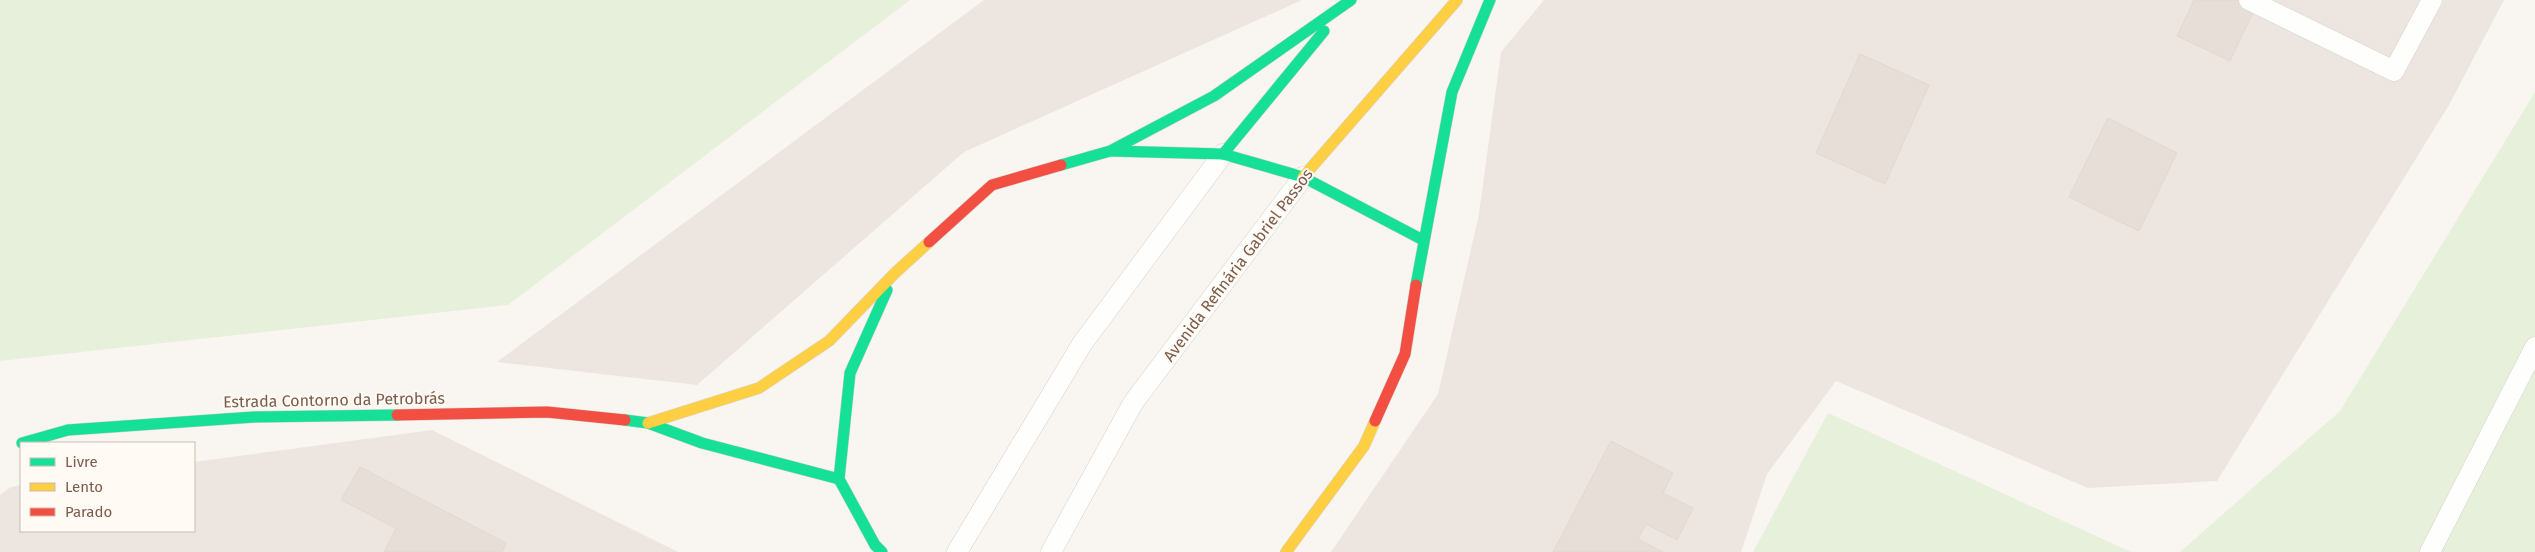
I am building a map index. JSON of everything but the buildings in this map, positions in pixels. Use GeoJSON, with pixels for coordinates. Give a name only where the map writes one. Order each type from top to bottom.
{"type":"FeatureCollection","features":[{"type":"Feature","properties":{"kind":"main road","name":"Avenida Refinária Gabriel Passos"},"geometry":{"type":"LineString","coordinates":[[1303,178],[1457,0]]}},
{"type":"Feature","properties":{"kind":"main road"},"geometry":{"type":"LineString","coordinates":[[1286,552],[1364,446],[1405,354],[1423,240],[1452,92],[1490,0]]}},
{"type":"Feature","properties":{"kind":"main road","name":"Estrada Contorno da Petrobrás"},"geometry":{"type":"LineString","coordinates":[[648,423],[759,388],[829,341],[895,273],[992,185],[1110,151],[1214,96],[1349,2]]}},
{"type":"Feature","properties":{"kind":"main road"},"geometry":{"type":"LineString","coordinates":[[1222,154],[1349,2]]}},
{"type":"Feature","properties":{"kind":"main road","name":"Estrada Contorno da Petrobrás"},"geometry":{"type":"LineString","coordinates":[[1110,151],[1222,154],[1303,178],[1423,240]]}},
{"type":"Feature","properties":{"kind":"main road","name":"Estrada Contorno da Petrobrás"},"geometry":{"type":"LineString","coordinates":[[26,442],[68,430],[254,417],[547,412],[648,423],[702,443],[839,479],[850,373],[895,273]]}},
{"type":"Feature","properties":{"kind":"main road","name":"Estrada Contorno da Petrobrás"},"geometry":{"type":"LineString","coordinates":[[7,448],[20,444]]}},
{"type":"Feature","properties":{"kind":"main road"},"geometry":{"type":"LineString","coordinates":[[839,479],[875,546],[882,552]]}},
{"type":"Feature","properties":{"kind":"lane"},"geometry":{"type":"LineString","coordinates":[[2249,0],[2394,71],[2432,0]]}},
{"type":"Feature","properties":{"kind":"lane"},"geometry":{"type":"LineString","coordinates":[[957,552],[1082,344],[1222,154]]}},
{"type":"Feature","properties":{"kind":"lane","name":"Avenida Refinária Gabriel Passos"},"geometry":{"type":"LineString","coordinates":[[1051,552],[1133,403],[1303,178]]}},
{"type":"Feature","properties":{"kind":"lane"},"geometry":{"type":"LineString","coordinates":[[2430,552],[2535,347]]}},
{"type":"Feature","properties":{"kind":"shaded area"},"geometry":{"type":"Polygon","coordinates":[[[984,0],[1302,0],[964,152],[697,385],[497,362],[984,0]]]}},
{"type":"Feature","properties":{"kind":"shaded area"},"geometry":{"type":"Polygon","coordinates":[[[1544,0],[2504,0],[2449,105],[2217,481],[2088,488],[1836,381],[1767,474],[1741,552],[1331,552],[1438,394],[1479,214],[1501,52],[1544,0]]]}},
{"type":"Feature","properties":{"kind":"shaded area"},"geometry":{"type":"Polygon","coordinates":[[[432,430],[678,552],[0,552],[0,495],[11,487],[20,485],[20,532],[195,532],[195,462],[432,430]]]}},
{"type":"Feature","properties":{"kind":"green space"},"geometry":{"type":"Polygon","coordinates":[[[0,0],[910,0],[508,305],[0,361],[0,0]]]}},
{"type":"Feature","properties":{"kind":"green space"},"geometry":{"type":"Polygon","coordinates":[[[2535,92],[2535,552],[2180,552],[2340,411],[2535,92]]]}},
{"type":"Feature","properties":{"kind":"green space"},"geometry":{"type":"Polygon","coordinates":[[[1828,413],[2131,552],[1753,552],[1828,413]]]}},
{"type":"Feature","properties":{"kind":"traffic: fast"},"geometry":{"type":"LineString","coordinates":[[1061,165],[1110,151],[1214,96],[1351,0]]}},
{"type":"Feature","properties":{"kind":"traffic: fast"},"geometry":{"type":"LineString","coordinates":[[1416,285],[1452,92],[1490,0]]}},
{"type":"Feature","properties":{"kind":"traffic: fast"},"geometry":{"type":"LineString","coordinates":[[1223,154],[1324,31]]}},
{"type":"Feature","properties":{"kind":"traffic: fast"},"geometry":{"type":"LineString","coordinates":[[1111,151],[1223,154],[1303,177],[1423,240]]}},
{"type":"Feature","properties":{"kind":"traffic: fast"},"geometry":{"type":"LineString","coordinates":[[882,552],[875,545],[839,479],[850,373],[887,290]]}},
{"type":"Feature","properties":{"kind":"traffic: fast"},"geometry":{"type":"LineString","coordinates":[[26,442],[68,430],[254,417],[397,415]]}},
{"type":"Feature","properties":{"kind":"traffic: fast"},"geometry":{"type":"LineString","coordinates":[[625,420],[648,423],[702,443],[839,479]]}},
{"type":"Feature","properties":{"kind":"traffic: slow"},"geometry":{"type":"LineString","coordinates":[[1303,177],[1457,0]]}},
{"type":"Feature","properties":{"kind":"traffic: slow"},"geometry":{"type":"LineString","coordinates":[[648,423],[759,388],[829,341],[895,273],[929,242]]}},
{"type":"Feature","properties":{"kind":"traffic: slow"},"geometry":{"type":"LineString","coordinates":[[1286,552],[1364,446],[1375,421]]}},
{"type":"Feature","properties":{"kind":"traffic: jam"},"geometry":{"type":"LineString","coordinates":[[929,242],[992,185],[1061,165]]}},
{"type":"Feature","properties":{"kind":"traffic: jam"},"geometry":{"type":"LineString","coordinates":[[1375,421],[1405,354],[1416,285]]}},
{"type":"Feature","properties":{"kind":"traffic: jam"},"geometry":{"type":"LineString","coordinates":[[397,415],[547,412],[625,420]]}}]}
